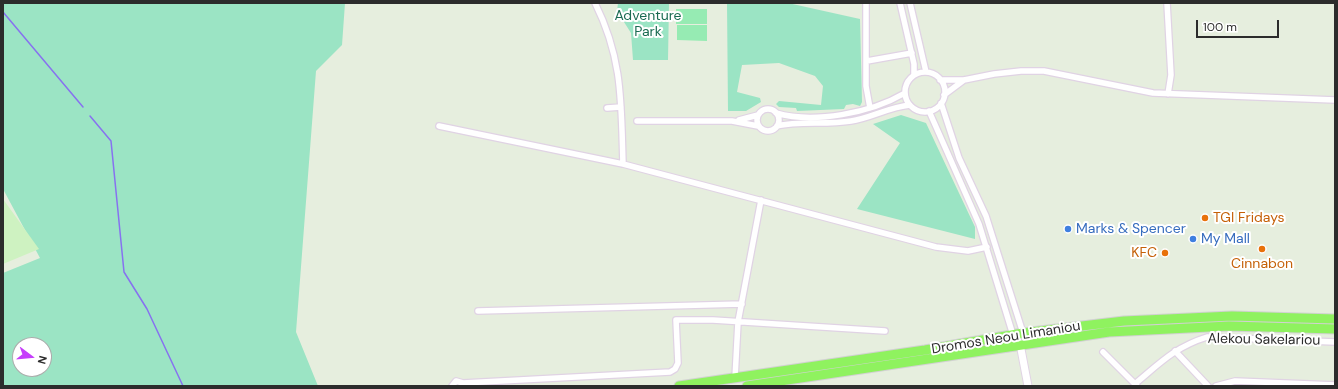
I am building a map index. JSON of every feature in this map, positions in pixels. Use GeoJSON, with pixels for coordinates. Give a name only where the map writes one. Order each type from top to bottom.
{"type":"FeatureCollection","features":[{"type":"Feature","properties":{"kind":"main road","name":"Dromos Neou Limaniou"},"geometry":{"type":"LineString","coordinates":[[679,386],[925,350],[1018,334],[1124,321],[1199,317],[1258,316],[1335,319]]}},
{"type":"Feature","properties":{"kind":"main road","name":"Dromos Neou Limaniou"},"geometry":{"type":"LineString","coordinates":[[747,386],[1108,332],[1191,327],[1267,326],[1335,329]]}},
{"type":"Feature","properties":{"kind":"street"},"geometry":{"type":"LineString","coordinates":[[595,3],[610,37],[616,57],[621,107],[623,164]]}},
{"type":"Feature","properties":{"kind":"street"},"geometry":{"type":"LineString","coordinates":[[866,3],[866,86],[870,108]]}},
{"type":"Feature","properties":{"kind":"street"},"geometry":{"type":"LineString","coordinates":[[900,3],[912,54],[914,75]]}},
{"type":"Feature","properties":{"kind":"street"},"geometry":{"type":"LineString","coordinates":[[910,3],[926,72]]}},
{"type":"Feature","properties":{"kind":"street"},"geometry":{"type":"LineString","coordinates":[[1167,3],[1171,75],[1168,94]]}},
{"type":"Feature","properties":{"kind":"street"},"geometry":{"type":"LineString","coordinates":[[867,61],[912,54]]}},
{"type":"Feature","properties":{"kind":"street"},"geometry":{"type":"LineString","coordinates":[[940,80],[964,80],[1000,73],[1044,71],[1153,93],[1335,100]]}},
{"type":"Feature","properties":{"kind":"street"},"geometry":{"type":"LineString","coordinates":[[758,115],[756,120],[758,126],[762,130],[768,132],[777,126],[786,124],[830,124],[853,121],[899,106],[910,105],[920,111],[929,111],[941,103],[944,95],[944,87],[934,74],[926,72],[914,75],[908,81],[905,93],[910,105]]}},
{"type":"Feature","properties":{"kind":"street"},"geometry":{"type":"LineString","coordinates":[[944,95],[964,80]]}},
{"type":"Feature","properties":{"kind":"street"},"geometry":{"type":"LineString","coordinates":[[636,120],[732,120],[758,115],[766,109],[771,109],[787,116],[823,116],[851,113],[870,108],[905,93]]}},
{"type":"Feature","properties":{"kind":"street"},"geometry":{"type":"LineString","coordinates":[[941,103],[959,158],[986,216],[1018,334],[1028,386]]}},
{"type":"Feature","properties":{"kind":"street"},"geometry":{"type":"LineString","coordinates":[[607,108],[621,107]]}},
{"type":"Feature","properties":{"kind":"street"},"geometry":{"type":"LineString","coordinates":[[929,111],[972,205],[1018,334]]}},
{"type":"Feature","properties":{"kind":"street"},"geometry":{"type":"LineString","coordinates":[[776,112],[779,118],[777,126]]}},
{"type":"Feature","properties":{"kind":"street"},"geometry":{"type":"LineString","coordinates":[[732,120],[758,126]]}},
{"type":"Feature","properties":{"kind":"street"},"geometry":{"type":"LineString","coordinates":[[439,126],[623,164],[936,247],[968,251],[987,247]]}},
{"type":"Feature","properties":{"kind":"street"},"geometry":{"type":"LineString","coordinates":[[735,378],[738,322],[761,200]]}},
{"type":"Feature","properties":{"kind":"street"},"geometry":{"type":"LineString","coordinates":[[478,311],[742,304]]}},
{"type":"Feature","properties":{"kind":"street"},"geometry":{"type":"LineString","coordinates":[[454,384],[670,372],[675,369],[678,363],[676,320],[713,320],[885,331]]}},
{"type":"Feature","properties":{"kind":"street","name":"Alekou Sakelariou"},"geometry":{"type":"LineString","coordinates":[[1137,385],[1175,350],[1189,343],[1207,337],[1335,342]]}},
{"type":"Feature","properties":{"kind":"street"},"geometry":{"type":"LineString","coordinates":[[1175,350],[1208,386]]}},
{"type":"Feature","properties":{"kind":"street"},"geometry":{"type":"LineString","coordinates":[[1103,352],[1137,385]]}},
{"type":"Feature","properties":{"kind":"street"},"geometry":{"type":"LineString","coordinates":[[1216,386],[1236,381],[1335,385]]}},
{"type":"Feature","properties":{"kind":"green space"},"geometry":{"type":"Polygon","coordinates":[[[3,3],[345,3],[342,45],[316,71],[296,332],[318,386],[3,386],[3,273],[40,258],[3,189],[3,3]]]}},
{"type":"Feature","properties":{"kind":"green space","name":"Adventure Park"},"geometry":{"type":"Polygon","coordinates":[[[618,3],[669,3],[668,60],[633,60],[631,33],[617,11],[618,3]]]}},
{"type":"Feature","properties":{"kind":"green space"},"geometry":{"type":"Polygon","coordinates":[[[727,3],[788,3],[860,19],[862,102],[860,106],[853,104],[846,105],[844,109],[797,111],[796,108],[779,107],[776,104],[779,101],[821,105],[823,86],[815,76],[779,63],[742,65],[737,92],[760,98],[761,102],[746,111],[728,111],[727,3]]]}},
{"type":"Feature","properties":{"kind":"green space"},"geometry":{"type":"Polygon","coordinates":[[[901,115],[926,123],[975,227],[975,239],[857,209],[900,143],[873,124],[901,115]]]}},
{"type":"Feature","properties":{"kind":"sand"},"geometry":{"type":"Polygon","coordinates":[[[3,199],[39,249],[3,264],[3,199]]]}},
{"type":"Feature","properties":{"kind":"shaded area"},"geometry":{"type":"Polygon","coordinates":[[[676,9],[707,9],[707,24],[676,24],[676,9]]]}},
{"type":"Feature","properties":{"kind":"shaded area"},"geometry":{"type":"Polygon","coordinates":[[[677,25],[707,25],[707,41],[677,40],[677,25]]]}},
{"type":"Feature","properties":{"kind":"waterway"},"geometry":{"type":"LineString","coordinates":[[3,12],[83,107]]}},
{"type":"Feature","properties":{"kind":"waterway"},"geometry":{"type":"LineString","coordinates":[[90,116],[111,141],[124,272],[147,309],[183,386]]}},
{"type":"Feature","properties":{"kind":"place","name":"TGI Fridays"},"geometry":{"type":"Point","coordinates":[1205,218]}},
{"type":"Feature","properties":{"kind":"place","name":"Marks & Spencer"},"geometry":{"type":"Point","coordinates":[1068,229]}},
{"type":"Feature","properties":{"kind":"place","name":"My Mall"},"geometry":{"type":"Point","coordinates":[1193,239]}},
{"type":"Feature","properties":{"kind":"place","name":"Cinnabon"},"geometry":{"type":"Point","coordinates":[1262,249]}},
{"type":"Feature","properties":{"kind":"place","name":"KFC"},"geometry":{"type":"Point","coordinates":[1165,253]}}]}
